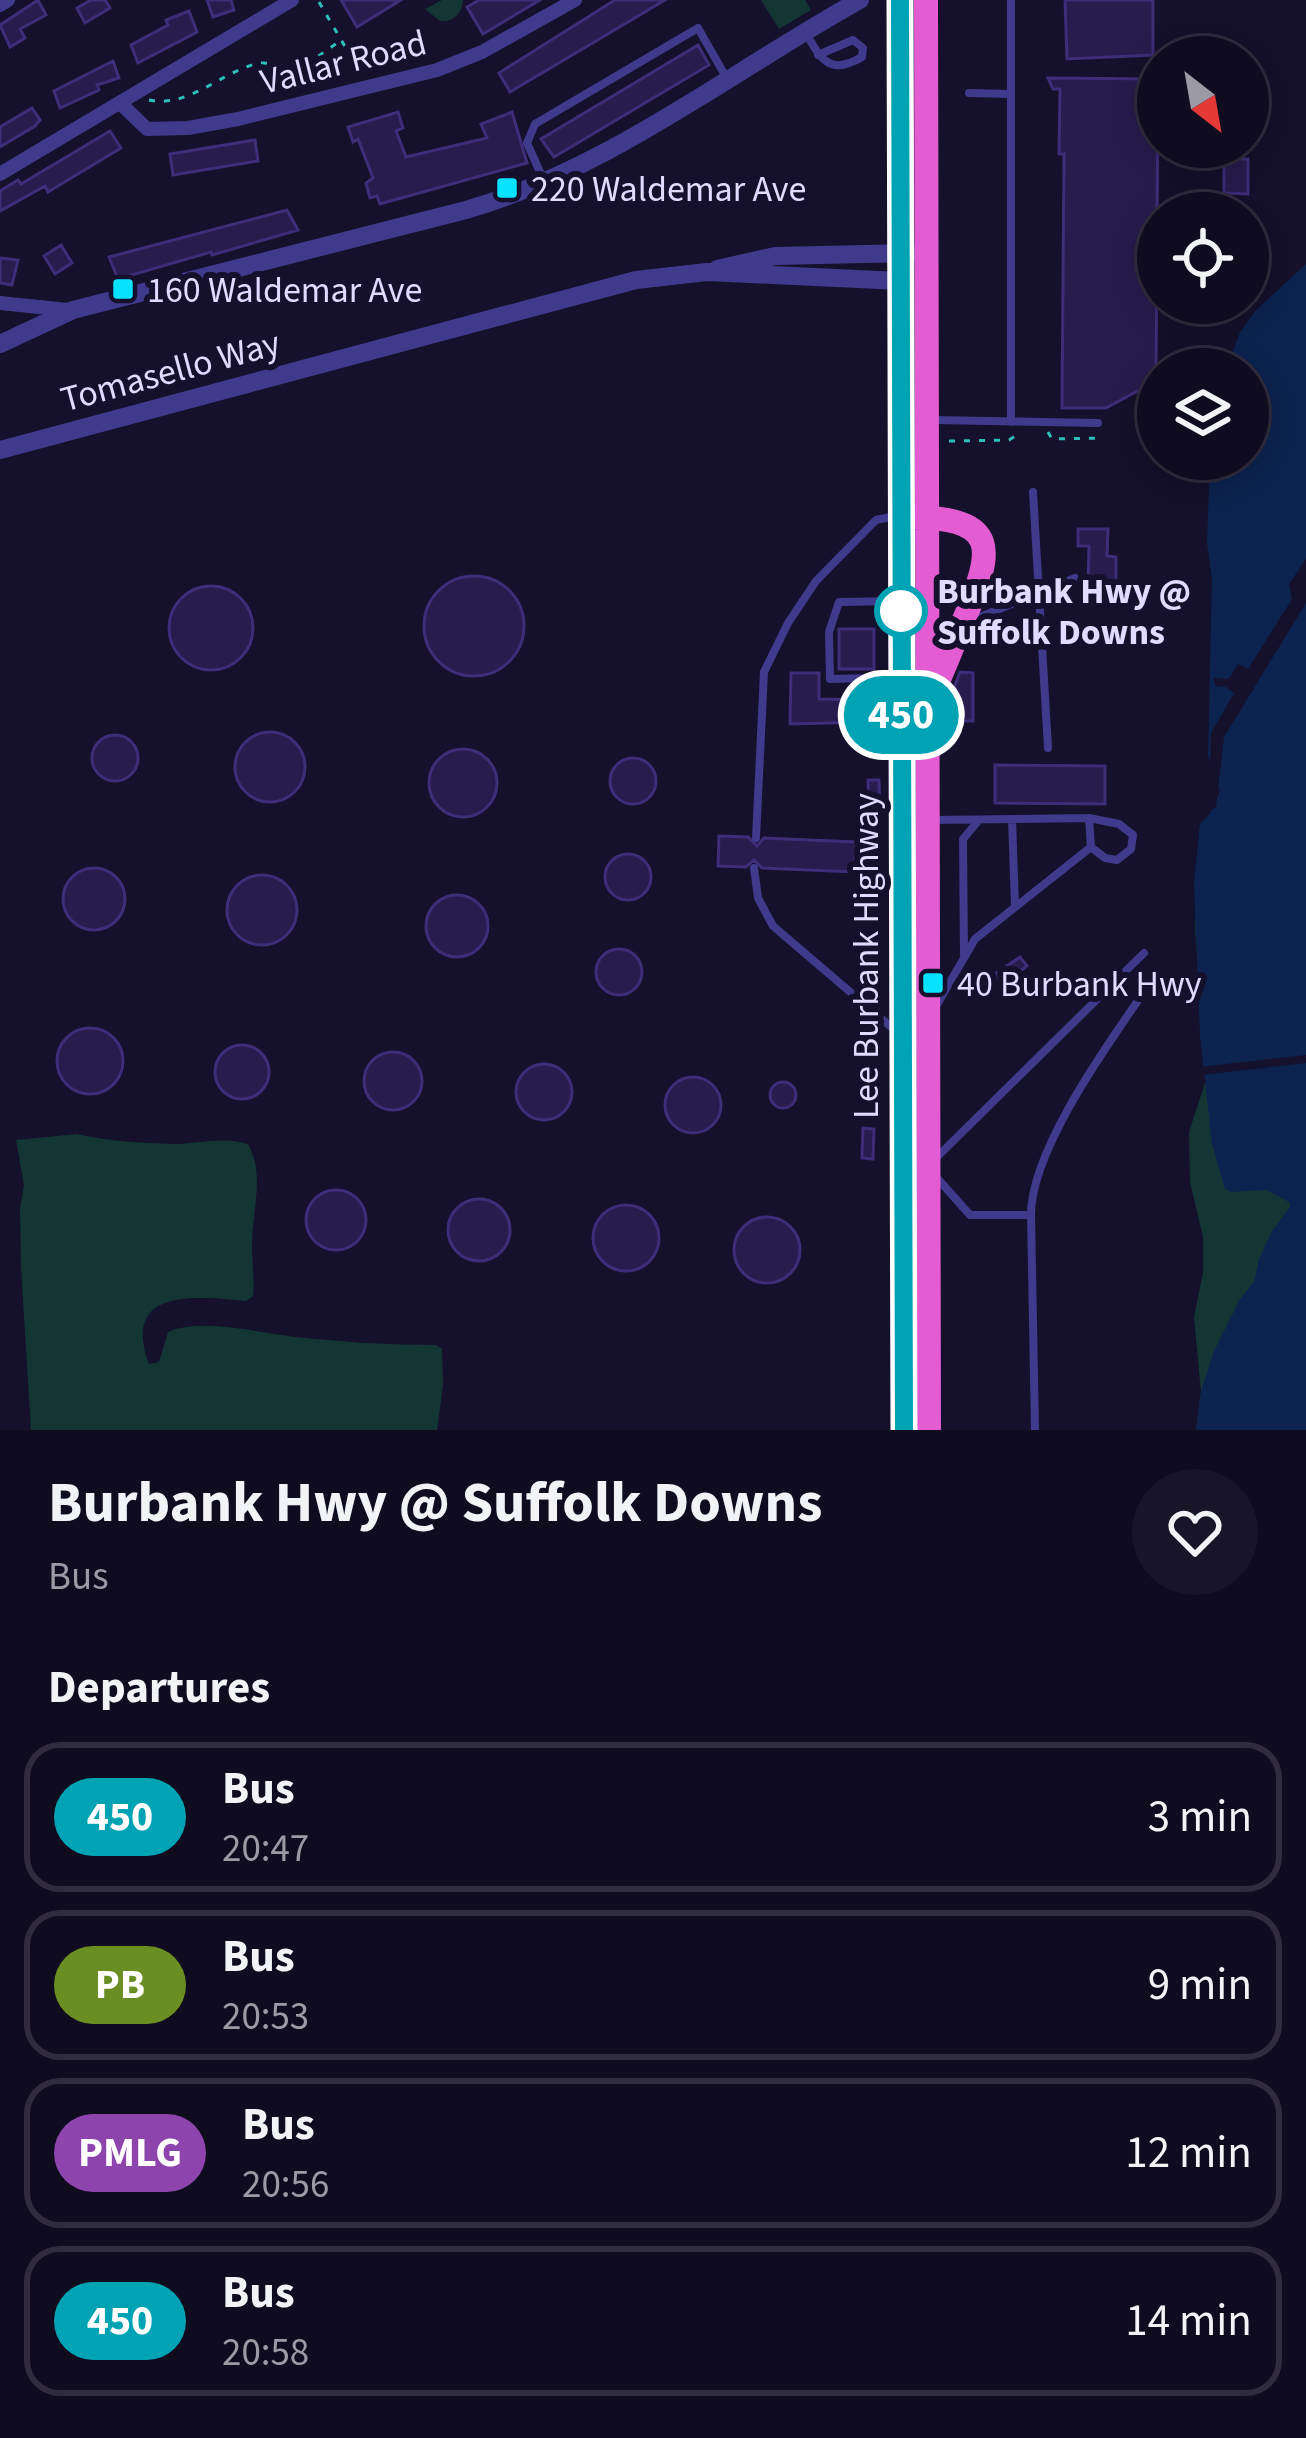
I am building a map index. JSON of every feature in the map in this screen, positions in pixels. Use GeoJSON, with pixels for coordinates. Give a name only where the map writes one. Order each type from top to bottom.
{"type":"FeatureCollection","features":[{"type":"Feature","properties":{"kind":"highway","name":"Lee Burbank Highway"},"geometry":{"type":"LineString","coordinates":[[900,0],[901,481],[914,517],[914,709],[902,1036],[904,1430]]}},
{"type":"Feature","properties":{"kind":"highway","name":"Lee Burbank Highway"},"geometry":{"type":"LineString","coordinates":[[926,0],[926,254],[934,430],[914,517],[902,601],[926,820],[929,1430]]}},
{"type":"Feature","properties":{"kind":"highway"},"geometry":{"type":"LineString","coordinates":[[914,517],[963,524],[985,547],[984,572],[961,625],[914,709]]}},
{"type":"Feature","properties":{"kind":"street"},"geometry":{"type":"LineString","coordinates":[[0,5],[8,0]]}},
{"type":"Feature","properties":{"kind":"street"},"geometry":{"type":"LineString","coordinates":[[0,174],[292,0]]}},
{"type":"Feature","properties":{"kind":"street","name":"Vallar Road"},"geometry":{"type":"LineString","coordinates":[[121,104],[147,129],[238,119],[437,70],[482,52],[575,0]]}},
{"type":"Feature","properties":{"kind":"street"},"geometry":{"type":"LineString","coordinates":[[0,344],[73,310],[466,210],[544,183],[860,0]]}},
{"type":"Feature","properties":{"kind":"street","name":"Tomasello Way"},"geometry":{"type":"LineString","coordinates":[[0,450],[602,287],[707,272],[775,256],[926,254]]}},
{"type":"Feature","properties":{"kind":"street","name":"Tomasello Way"},"geometry":{"type":"LineString","coordinates":[[707,272],[900,281]]}},
{"type":"Feature","properties":{"kind":"street"},"geometry":{"type":"LineString","coordinates":[[0,304],[73,310]]}},
{"type":"Feature","properties":{"kind":"lane"},"geometry":{"type":"LineString","coordinates":[[1011,0],[1011,422]]}},
{"type":"Feature","properties":{"kind":"lane"},"geometry":{"type":"LineString","coordinates":[[544,183],[527,143],[535,124],[698,28],[727,78]]}},
{"type":"Feature","properties":{"kind":"lane"},"geometry":{"type":"LineString","coordinates":[[805,32],[818,55],[832,65],[856,62],[863,48],[853,40],[818,55]]}},
{"type":"Feature","properties":{"kind":"lane"},"geometry":{"type":"LineString","coordinates":[[970,93],[1010,94]]}},
{"type":"Feature","properties":{"kind":"lane"},"geometry":{"type":"LineString","coordinates":[[934,430],[1011,422],[1098,423]]}},
{"type":"Feature","properties":{"kind":"lane"},"geometry":{"type":"LineString","coordinates":[[1034,492],[1048,748]]}},
{"type":"Feature","properties":{"kind":"lane"},"geometry":{"type":"LineString","coordinates":[[756,838],[764,672],[790,618],[816,581],[876,520],[914,517]]}},
{"type":"Feature","properties":{"kind":"lane"},"geometry":{"type":"LineString","coordinates":[[961,625],[1076,578]]}},
{"type":"Feature","properties":{"kind":"lane"},"geometry":{"type":"LineString","coordinates":[[902,601],[839,602],[829,632],[830,679],[875,678],[876,710],[914,709]]}},
{"type":"Feature","properties":{"kind":"lane"},"geometry":{"type":"LineString","coordinates":[[926,820],[1088,818],[1119,824],[1133,835],[1131,849],[1117,860],[1105,858],[1091,847],[1088,818]]}},
{"type":"Feature","properties":{"kind":"lane"},"geometry":{"type":"LineString","coordinates":[[964,958],[963,839],[980,819]]}},
{"type":"Feature","properties":{"kind":"lane"},"geometry":{"type":"LineString","coordinates":[[1012,819],[1015,908]]}},
{"type":"Feature","properties":{"kind":"lane"},"geometry":{"type":"LineString","coordinates":[[927,1022],[975,939],[1091,847]]}},
{"type":"Feature","properties":{"kind":"lane"},"geometry":{"type":"LineString","coordinates":[[754,868],[758,898],[768,920],[902,1036]]}},
{"type":"Feature","properties":{"kind":"lane"},"geometry":{"type":"LineString","coordinates":[[1031,1215],[970,1215],[927,1166],[1144,953]]}},
{"type":"Feature","properties":{"kind":"lane"},"geometry":{"type":"LineString","coordinates":[[1036,1430],[1034,1180],[1101,1057],[1137,1002]]}},
{"type":"Feature","properties":{"kind":"path"},"geometry":{"type":"LineString","coordinates":[[320,2],[347,50]]}},
{"type":"Feature","properties":{"kind":"path"},"geometry":{"type":"LineString","coordinates":[[148,99],[151,103],[191,95],[231,73],[268,61],[288,67],[302,64],[342,40]]}},
{"type":"Feature","properties":{"kind":"path"},"geometry":{"type":"LineString","coordinates":[[934,430],[1009,440],[1017,434],[1049,432],[1052,439],[1102,438]]}},
{"type":"Feature","properties":{"kind":"green space"},"geometry":{"type":"Polygon","coordinates":[[[442,0],[463,0],[456,16],[440,21],[425,9],[442,0]]]}},
{"type":"Feature","properties":{"kind":"green space"},"geometry":{"type":"Polygon","coordinates":[[[761,0],[805,0],[811,10],[779,29],[761,0]]]}},
{"type":"Feature","properties":{"kind":"green space"},"geometry":{"type":"Polygon","coordinates":[[[1220,792],[1306,1282],[1196,1430],[1201,1392],[1194,1317],[1203,1273],[1203,1237],[1190,1182],[1189,1132],[1207,1077],[1195,930],[1200,824],[1220,792]]]}},
{"type":"Feature","properties":{"kind":"green space"},"geometry":{"type":"Polygon","coordinates":[[[77,1134],[148,1143],[239,1142],[248,1144],[253,1156],[257,1182],[253,1296],[246,1301],[187,1299],[155,1309],[145,1321],[143,1339],[149,1364],[159,1362],[168,1332],[197,1326],[436,1345],[442,1349],[443,1385],[437,1430],[31,1430],[21,1266],[24,1185],[16,1140],[77,1134]]]}},
{"type":"Feature","properties":{"kind":"water"},"geometry":{"type":"Polygon","coordinates":[[[1306,264],[1306,1430],[1196,1430],[1214,1351],[1254,1282],[1271,1233],[1290,1206],[1266,1190],[1225,1189],[1212,1144],[1200,1036],[1194,882],[1200,824],[1220,792],[1208,756],[1209,480],[1269,480],[1269,348],[1234,348],[1246,324],[1269,324],[1269,298],[1306,264]]]}},
{"type":"Feature","properties":{"kind":"pier"},"geometry":{"type":"Polygon","coordinates":[[[1306,559],[1306,603],[1224,737],[1216,807],[1194,822],[1214,792],[1211,733],[1234,693],[1215,686],[1214,678],[1229,679],[1238,664],[1248,669],[1292,599],[1289,584],[1306,559]]]}},
{"type":"Feature","properties":{"kind":"pier"},"geometry":{"type":"Polygon","coordinates":[[[1306,1055],[1306,1063],[1201,1075],[1199,1067],[1306,1055]]]}},
{"type":"Feature","properties":{"kind":"building"},"geometry":{"type":"Polygon","coordinates":[[[38,0],[46,15],[20,29],[25,38],[10,47],[0,25],[38,0]]]}},
{"type":"Feature","properties":{"kind":"building"},"geometry":{"type":"Polygon","coordinates":[[[91,0],[105,0],[110,8],[85,23],[77,8],[91,0]]]}},
{"type":"Feature","properties":{"kind":"building"},"geometry":{"type":"Polygon","coordinates":[[[207,0],[231,0],[234,10],[213,17],[207,0]]]}},
{"type":"Feature","properties":{"kind":"building"},"geometry":{"type":"Polygon","coordinates":[[[341,0],[401,0],[357,27],[341,0]]]}},
{"type":"Feature","properties":{"kind":"building"},"geometry":{"type":"Polygon","coordinates":[[[479,0],[540,0],[483,34],[467,7],[479,0]]]}},
{"type":"Feature","properties":{"kind":"building"},"geometry":{"type":"Polygon","coordinates":[[[615,0],[665,0],[510,92],[499,73],[615,0]]]}},
{"type":"Feature","properties":{"kind":"building"},"geometry":{"type":"Polygon","coordinates":[[[1065,0],[1153,0],[1153,36],[1137,36],[1137,56],[1067,59],[1065,0]]]}},
{"type":"Feature","properties":{"kind":"building"},"geometry":{"type":"Polygon","coordinates":[[[189,11],[197,32],[138,63],[131,45],[168,25],[166,20],[189,11]]]}},
{"type":"Feature","properties":{"kind":"building"},"geometry":{"type":"Polygon","coordinates":[[[698,45],[709,65],[554,157],[541,139],[698,45]]]}},
{"type":"Feature","properties":{"kind":"building"},"geometry":{"type":"Polygon","coordinates":[[[113,61],[119,78],[97,85],[99,90],[60,108],[54,91],[113,61]]]}},
{"type":"Feature","properties":{"kind":"building"},"geometry":{"type":"Polygon","coordinates":[[[1048,78],[1137,79],[1137,168],[1157,168],[1157,192],[1137,192],[1137,324],[1156,324],[1156,348],[1137,348],[1137,391],[1106,408],[1062,408],[1064,154],[1059,154],[1060,89],[1053,89],[1048,78]]]}},
{"type":"Feature","properties":{"kind":"building"},"geometry":{"type":"Polygon","coordinates":[[[32,108],[40,120],[0,147],[0,127],[32,108]]]}},
{"type":"Feature","properties":{"kind":"building"},"geometry":{"type":"Polygon","coordinates":[[[398,112],[403,128],[396,131],[406,157],[487,138],[481,124],[512,112],[527,163],[380,204],[377,196],[370,198],[366,183],[373,178],[358,139],[353,142],[348,127],[398,112]]]}},
{"type":"Feature","properties":{"kind":"building"},"geometry":{"type":"Polygon","coordinates":[[[110,131],[121,148],[48,192],[45,186],[0,211],[0,191],[18,180],[21,184],[110,131]]]}},
{"type":"Feature","properties":{"kind":"building"},"geometry":{"type":"Polygon","coordinates":[[[255,140],[258,161],[173,175],[170,154],[255,140]]]}},
{"type":"Feature","properties":{"kind":"building"},"geometry":{"type":"Polygon","coordinates":[[[1224,168],[1248,168],[1248,192],[1224,192],[1224,168]]]}},
{"type":"Feature","properties":{"kind":"building"},"geometry":{"type":"Polygon","coordinates":[[[287,210],[298,230],[212,255],[118,279],[109,257],[287,210]]]}},
{"type":"Feature","properties":{"kind":"building"},"geometry":{"type":"Polygon","coordinates":[[[61,245],[72,263],[55,274],[44,256],[61,245]]]}},
{"type":"Feature","properties":{"kind":"building"},"geometry":{"type":"Polygon","coordinates":[[[0,258],[18,260],[12,285],[0,283],[0,258]]]}},
{"type":"Feature","properties":{"kind":"building"},"geometry":{"type":"Polygon","coordinates":[[[1078,529],[1108,529],[1107,556],[1116,557],[1116,587],[1088,587],[1089,546],[1078,546],[1078,529]]]}},
{"type":"Feature","properties":{"kind":"building"},"geometry":{"type":"Polygon","coordinates":[[[474,576],[510,590],[524,626],[510,662],[474,676],[438,662],[424,626],[438,590],[474,576]]]}},
{"type":"Feature","properties":{"kind":"building"},"geometry":{"type":"Polygon","coordinates":[[[211,586],[241,598],[253,628],[241,658],[211,670],[181,658],[169,628],[181,598],[211,586]]]}},
{"type":"Feature","properties":{"kind":"building"},"geometry":{"type":"Polygon","coordinates":[[[839,629],[874,629],[874,669],[839,669],[839,629]]]}},
{"type":"Feature","properties":{"kind":"building"},"geometry":{"type":"Polygon","coordinates":[[[960,672],[973,673],[973,721],[954,721],[960,672]]]}},
{"type":"Feature","properties":{"kind":"building"},"geometry":{"type":"Polygon","coordinates":[[[791,673],[819,673],[819,699],[867,700],[866,722],[790,724],[791,673]]]}},
{"type":"Feature","properties":{"kind":"building"},"geometry":{"type":"Polygon","coordinates":[[[270,732],[295,742],[305,767],[295,792],[270,802],[245,792],[235,767],[245,742],[270,732]]]}},
{"type":"Feature","properties":{"kind":"building"},"geometry":{"type":"Polygon","coordinates":[[[115,735],[132,741],[138,758],[132,775],[115,781],[98,775],[92,758],[98,741],[115,735]]]}},
{"type":"Feature","properties":{"kind":"building"},"geometry":{"type":"Polygon","coordinates":[[[463,749],[487,759],[497,783],[487,807],[463,817],[439,807],[429,783],[439,759],[463,749]]]}},
{"type":"Feature","properties":{"kind":"building"},"geometry":{"type":"Polygon","coordinates":[[[633,758],[649,765],[656,781],[649,797],[633,804],[617,797],[610,781],[617,765],[633,758]]]}},
{"type":"Feature","properties":{"kind":"building"},"geometry":{"type":"Polygon","coordinates":[[[995,765],[1105,766],[1105,804],[995,803],[995,765]]]}},
{"type":"Feature","properties":{"kind":"building"},"geometry":{"type":"Polygon","coordinates":[[[868,780],[879,780],[880,819],[869,819],[868,780]]]}},
{"type":"Feature","properties":{"kind":"building"},"geometry":{"type":"Polygon","coordinates":[[[719,836],[748,837],[757,846],[764,838],[856,842],[856,848],[880,848],[880,860],[855,859],[854,872],[762,868],[754,860],[746,867],[718,866],[719,836]]]}},
{"type":"Feature","properties":{"kind":"building"},"geometry":{"type":"Polygon","coordinates":[[[628,854],[644,861],[651,877],[644,893],[628,900],[612,893],[605,877],[612,861],[628,854]]]}},
{"type":"Feature","properties":{"kind":"building"},"geometry":{"type":"Polygon","coordinates":[[[94,868],[116,877],[125,899],[116,921],[94,930],[72,921],[63,899],[72,877],[94,868]]]}},
{"type":"Feature","properties":{"kind":"building"},"geometry":{"type":"Polygon","coordinates":[[[262,875],[287,885],[297,910],[287,935],[262,945],[237,935],[227,910],[237,885],[262,875]]]}},
{"type":"Feature","properties":{"kind":"building"},"geometry":{"type":"Polygon","coordinates":[[[457,895],[479,904],[488,926],[479,948],[457,957],[435,948],[426,926],[435,904],[457,895]]]}},
{"type":"Feature","properties":{"kind":"building"},"geometry":{"type":"Polygon","coordinates":[[[619,949],[635,956],[642,972],[635,988],[619,995],[603,988],[596,972],[603,956],[619,949]]]}},
{"type":"Feature","properties":{"kind":"building"},"geometry":{"type":"Polygon","coordinates":[[[1020,957],[1027,966],[1002,985],[995,974],[1020,957]]]}},
{"type":"Feature","properties":{"kind":"building"},"geometry":{"type":"Polygon","coordinates":[[[90,1028],[113,1038],[123,1061],[113,1084],[90,1094],[67,1084],[57,1061],[67,1038],[90,1028]]]}},
{"type":"Feature","properties":{"kind":"building"},"geometry":{"type":"Polygon","coordinates":[[[242,1045],[261,1053],[269,1072],[261,1091],[242,1099],[223,1091],[215,1072],[223,1053],[242,1045]]]}},
{"type":"Feature","properties":{"kind":"building"},"geometry":{"type":"Polygon","coordinates":[[[393,1052],[414,1060],[422,1081],[414,1102],[393,1110],[372,1102],[364,1081],[372,1060],[393,1052]]]}},
{"type":"Feature","properties":{"kind":"building"},"geometry":{"type":"Polygon","coordinates":[[[544,1064],[564,1072],[572,1092],[564,1112],[544,1120],[524,1112],[516,1092],[524,1072],[544,1064]]]}},
{"type":"Feature","properties":{"kind":"building"},"geometry":{"type":"Polygon","coordinates":[[[693,1077],[713,1085],[721,1105],[713,1125],[693,1133],[673,1125],[665,1105],[673,1085],[693,1077]]]}},
{"type":"Feature","properties":{"kind":"building"},"geometry":{"type":"Polygon","coordinates":[[[783,1082],[796,1095],[783,1108],[770,1095],[783,1082]]]}},
{"type":"Feature","properties":{"kind":"building"},"geometry":{"type":"Polygon","coordinates":[[[863,1128],[874,1129],[873,1159],[862,1158],[863,1128]]]}},
{"type":"Feature","properties":{"kind":"building"},"geometry":{"type":"Polygon","coordinates":[[[336,1190],[357,1199],[366,1220],[357,1241],[336,1250],[315,1241],[306,1220],[315,1199],[336,1190]]]}},
{"type":"Feature","properties":{"kind":"building"},"geometry":{"type":"Polygon","coordinates":[[[479,1199],[501,1208],[510,1230],[501,1252],[479,1261],[457,1252],[448,1230],[457,1208],[479,1199]]]}},
{"type":"Feature","properties":{"kind":"building"},"geometry":{"type":"Polygon","coordinates":[[[626,1205],[649,1215],[659,1238],[649,1261],[626,1271],[603,1261],[593,1238],[603,1215],[626,1205]]]}},
{"type":"Feature","properties":{"kind":"building"},"geometry":{"type":"Polygon","coordinates":[[[767,1217],[791,1226],[800,1250],[791,1274],[767,1283],[743,1274],[734,1250],[743,1226],[767,1217]]]}},
{"type":"Feature","properties":{"kind":"bus line","name":"450"},"geometry":{"type":"LineString","coordinates":[[900,0],[904,1430]]}},
{"type":"Feature","properties":{"kind":"place","name":"220 Waldemar Ave"},"geometry":{"type":"Point","coordinates":[507,188]}},
{"type":"Feature","properties":{"kind":"place","name":"160 Waldemar Ave"},"geometry":{"type":"Point","coordinates":[123,289]}},
{"type":"Feature","properties":{"kind":"place","name":"Burbank Hwy @ Suffolk Downs"},"geometry":{"type":"Point","coordinates":[901,611]}},
{"type":"Feature","properties":{"kind":"place","name":"40 Burbank Hwy"},"geometry":{"type":"Point","coordinates":[933,983]}}]}
